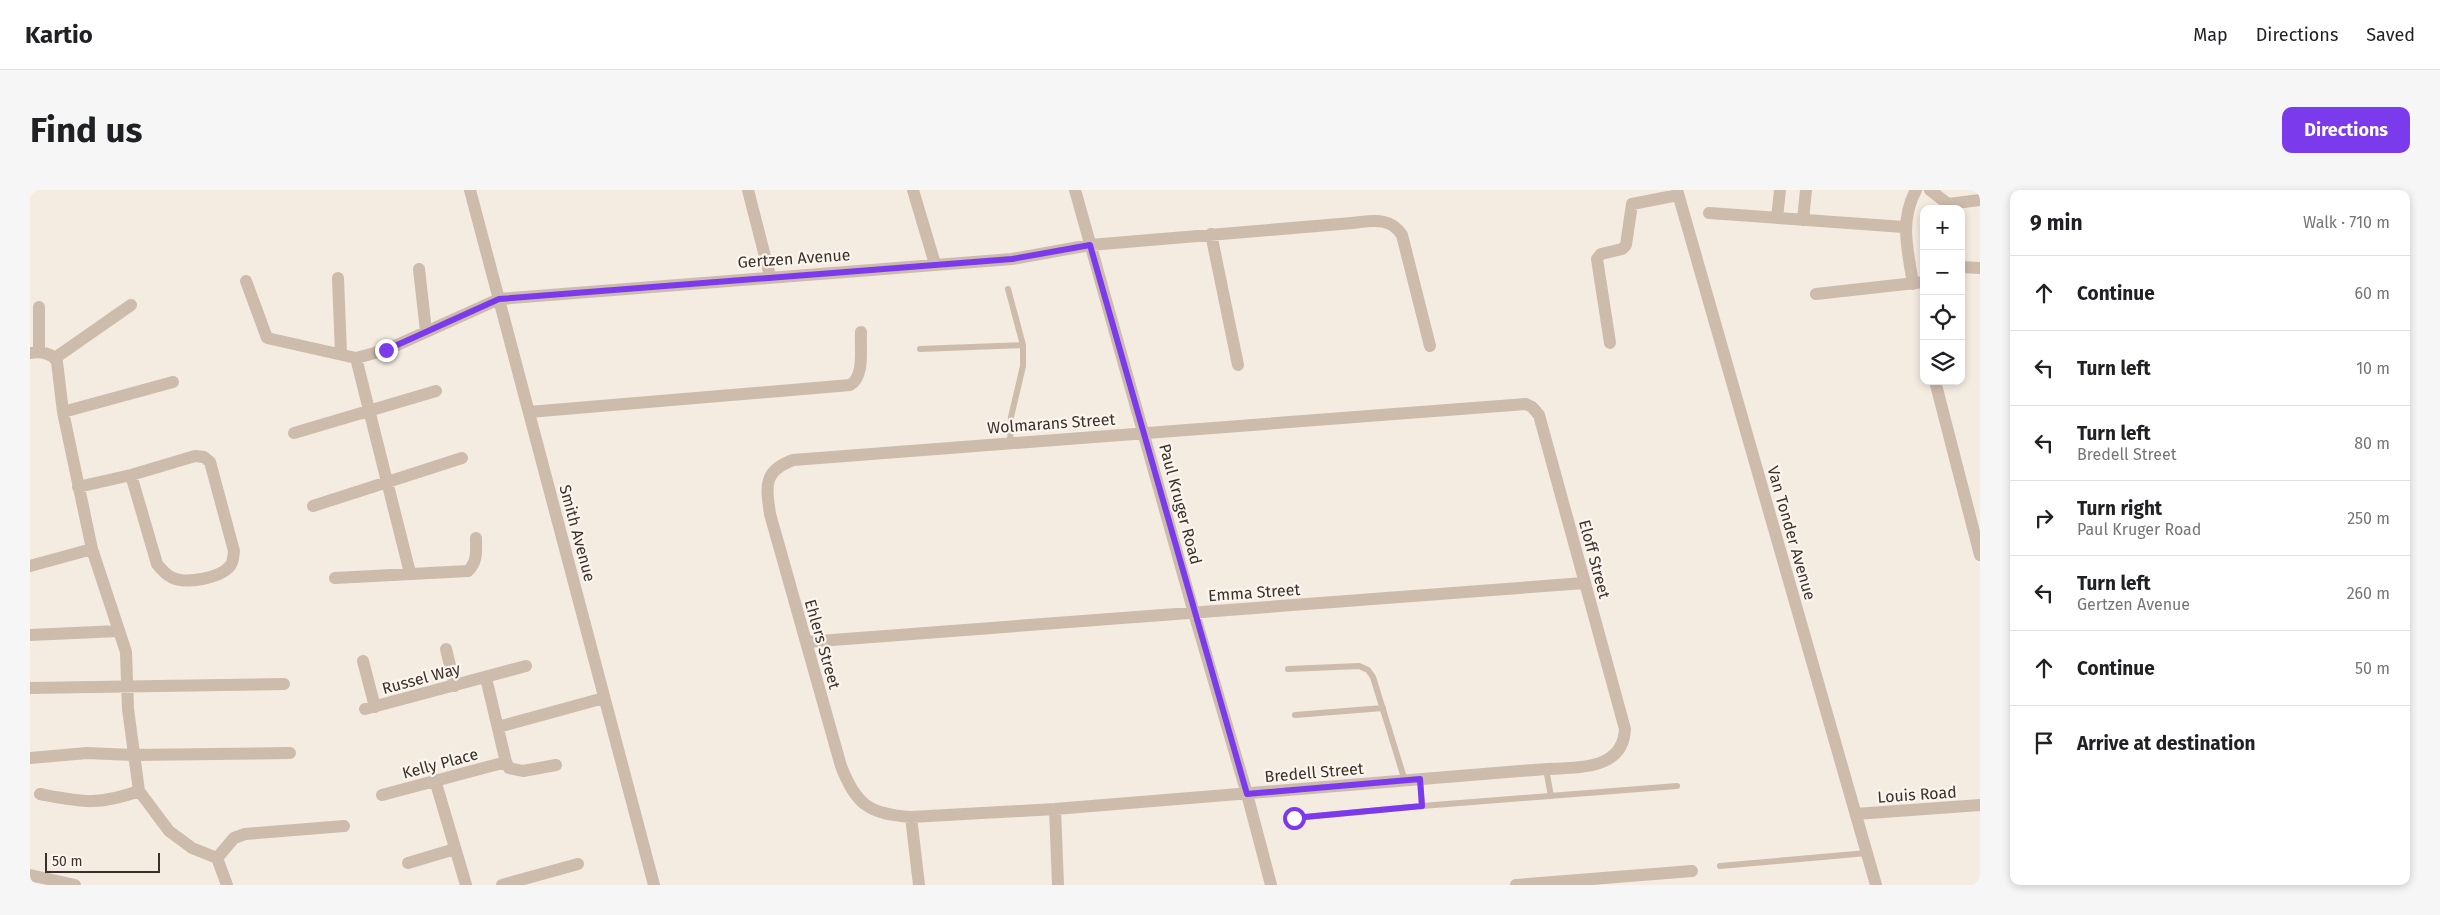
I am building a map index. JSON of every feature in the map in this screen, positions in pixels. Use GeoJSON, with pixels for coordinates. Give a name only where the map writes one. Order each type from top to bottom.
{"type":"FeatureCollection","features":[{"type":"Feature","properties":{"kind":"street","name":"Smith Avenue"},"geometry":{"type":"LineString","coordinates":[[470,190],[654,885]]}},
{"type":"Feature","properties":{"kind":"street"},"geometry":{"type":"LineString","coordinates":[[748,190],[770,276]]}},
{"type":"Feature","properties":{"kind":"street"},"geometry":{"type":"LineString","coordinates":[[913,190],[935,264]]}},
{"type":"Feature","properties":{"kind":"street","name":"Paul Kruger Road"},"geometry":{"type":"LineString","coordinates":[[1075,190],[1247,794],[1271,885]]}},
{"type":"Feature","properties":{"kind":"street"},"geometry":{"type":"LineString","coordinates":[[1778,218],[1780,190]]}},
{"type":"Feature","properties":{"kind":"street"},"geometry":{"type":"LineString","coordinates":[[1803,220],[1806,190]]}},
{"type":"Feature","properties":{"kind":"street"},"geometry":{"type":"LineString","coordinates":[[1816,294],[1918,283],[1904,227],[1907,209],[1916,190]]}},
{"type":"Feature","properties":{"kind":"street"},"geometry":{"type":"LineString","coordinates":[[1930,190],[1948,205]]}},
{"type":"Feature","properties":{"kind":"street"},"geometry":{"type":"LineString","coordinates":[[1610,344],[1597,259],[1601,254],[1622,249],[1626,245],[1632,204],[1677,192]]}},
{"type":"Feature","properties":{"kind":"street","name":"Van Tonder Avenue"},"geometry":{"type":"LineString","coordinates":[[1677,192],[1876,885]]}},
{"type":"Feature","properties":{"kind":"street"},"geometry":{"type":"LineString","coordinates":[[1954,205],[1980,200]]}},
{"type":"Feature","properties":{"kind":"street"},"geometry":{"type":"LineString","coordinates":[[1709,212],[1904,227]]}},
{"type":"Feature","properties":{"kind":"street","name":"Gertzen Avenue"},"geometry":{"type":"LineString","coordinates":[[356,358],[375,354],[499,299],[770,276],[1012,259],[1090,245],[1372,221],[1386,222],[1396,226],[1402,235],[1430,346]]}},
{"type":"Feature","properties":{"kind":"street"},"geometry":{"type":"LineString","coordinates":[[1211,234],[1238,365]]}},
{"type":"Feature","properties":{"kind":"street"},"geometry":{"type":"LineString","coordinates":[[1965,266],[1980,268]]}},
{"type":"Feature","properties":{"kind":"street"},"geometry":{"type":"LineString","coordinates":[[419,269],[426,331]]}},
{"type":"Feature","properties":{"kind":"street"},"geometry":{"type":"LineString","coordinates":[[338,278],[341,354]]}},
{"type":"Feature","properties":{"kind":"street"},"geometry":{"type":"LineString","coordinates":[[246,281],[263,332],[267,338],[356,358],[410,573]]}},
{"type":"Feature","properties":{"kind":"street"},"geometry":{"type":"LineString","coordinates":[[55,358],[131,305]]}},
{"type":"Feature","properties":{"kind":"street"},"geometry":{"type":"LineString","coordinates":[[39,307],[34,352],[55,358]]}},
{"type":"Feature","properties":{"kind":"street"},"geometry":{"type":"LineString","coordinates":[[529,412],[850,385],[856,382],[859,375],[861,332]]}},
{"type":"Feature","properties":{"kind":"street"},"geometry":{"type":"LineString","coordinates":[[55,358],[63,412],[92,549],[126,652],[133,755],[139,791],[169,831],[192,848],[217,858],[227,885]]}},
{"type":"Feature","properties":{"kind":"street"},"geometry":{"type":"LineString","coordinates":[[63,412],[173,382]]}},
{"type":"Feature","properties":{"kind":"street"},"geometry":{"type":"LineString","coordinates":[[1936,385],[1980,555]]}},
{"type":"Feature","properties":{"kind":"street"},"geometry":{"type":"LineString","coordinates":[[294,433],[436,390]]}},
{"type":"Feature","properties":{"kind":"street","name":"Wolmarans Street"},"geometry":{"type":"LineString","coordinates":[[771,474],[780,464],[793,460],[1517,404]]}},
{"type":"Feature","properties":{"kind":"street","name":"Eloff Street"},"geometry":{"type":"LineString","coordinates":[[1517,404],[1532,407],[1539,415],[1625,729],[1625,738]]}},
{"type":"Feature","properties":{"kind":"street"},"geometry":{"type":"LineString","coordinates":[[78,487],[131,475],[195,456],[208,460],[234,551],[230,566],[219,574],[205,579],[182,580],[172,578],[164,572],[157,564],[131,475]]}},
{"type":"Feature","properties":{"kind":"street"},"geometry":{"type":"LineString","coordinates":[[312,506],[387,480],[462,458]]}},
{"type":"Feature","properties":{"kind":"street","name":"Ehlers Street"},"geometry":{"type":"LineString","coordinates":[[771,474],[767,485],[770,514],[841,766],[850,790],[859,801],[874,810]]}},
{"type":"Feature","properties":{"kind":"street"},"geometry":{"type":"LineString","coordinates":[[335,578],[468,570],[474,565],[476,557],[476,538]]}},
{"type":"Feature","properties":{"kind":"street"},"geometry":{"type":"LineString","coordinates":[[30,566],[92,549]]}},
{"type":"Feature","properties":{"kind":"street","name":"Emma Street"},"geometry":{"type":"LineString","coordinates":[[806,642],[1584,583]]}},
{"type":"Feature","properties":{"kind":"street"},"geometry":{"type":"LineString","coordinates":[[30,635],[118,631]]}},
{"type":"Feature","properties":{"kind":"street"},"geometry":{"type":"LineString","coordinates":[[446,649],[455,686]]}},
{"type":"Feature","properties":{"kind":"street","name":"Russel Way"},"geometry":{"type":"LineString","coordinates":[[363,661],[370,708],[526,666]]}},
{"type":"Feature","properties":{"kind":"street","name":"Russel Way"},"geometry":{"type":"LineString","coordinates":[[486,678],[506,762]]}},
{"type":"Feature","properties":{"kind":"street"},"geometry":{"type":"LineString","coordinates":[[30,688],[284,684]]}},
{"type":"Feature","properties":{"kind":"street"},"geometry":{"type":"LineString","coordinates":[[498,727],[604,698]]}},
{"type":"Feature","properties":{"kind":"street","name":"Bredell Street"},"geometry":{"type":"LineString","coordinates":[[874,810],[894,816],[910,817],[1055,809],[1546,769],[1606,761],[1615,756],[1622,748],[1625,738]]}},
{"type":"Feature","properties":{"kind":"street"},"geometry":{"type":"LineString","coordinates":[[30,758],[88,753],[133,755],[290,753]]}},
{"type":"Feature","properties":{"kind":"street"},"geometry":{"type":"LineString","coordinates":[[506,762],[509,768],[518,771],[556,765]]}},
{"type":"Feature","properties":{"kind":"street","name":"Kelly Place"},"geometry":{"type":"LineString","coordinates":[[382,795],[506,762]]}},
{"type":"Feature","properties":{"kind":"street"},"geometry":{"type":"LineString","coordinates":[[435,780],[466,885]]}},
{"type":"Feature","properties":{"kind":"street"},"geometry":{"type":"LineString","coordinates":[[40,794],[75,800],[106,802],[139,791]]}},
{"type":"Feature","properties":{"kind":"street","name":"Louis Road"},"geometry":{"type":"LineString","coordinates":[[1856,814],[1980,805]]}},
{"type":"Feature","properties":{"kind":"street"},"geometry":{"type":"LineString","coordinates":[[1055,809],[1058,885]]}},
{"type":"Feature","properties":{"kind":"street"},"geometry":{"type":"LineString","coordinates":[[910,817],[919,885]]}},
{"type":"Feature","properties":{"kind":"street"},"geometry":{"type":"LineString","coordinates":[[217,858],[234,838],[245,834],[344,826]]}},
{"type":"Feature","properties":{"kind":"street"},"geometry":{"type":"LineString","coordinates":[[408,863],[455,849]]}},
{"type":"Feature","properties":{"kind":"street"},"geometry":{"type":"LineString","coordinates":[[502,885],[578,864]]}},
{"type":"Feature","properties":{"kind":"street"},"geometry":{"type":"LineString","coordinates":[[1516,885],[1692,871]]}},
{"type":"Feature","properties":{"kind":"street"},"geometry":{"type":"LineString","coordinates":[[30,875],[75,885]]}},
{"type":"Feature","properties":{"kind":"lane"},"geometry":{"type":"LineString","coordinates":[[1008,289],[1023,345],[1022,366],[1010,417],[1010,443]]}},
{"type":"Feature","properties":{"kind":"lane"},"geometry":{"type":"LineString","coordinates":[[920,349],[1023,345]]}},
{"type":"Feature","properties":{"kind":"lane"},"geometry":{"type":"LineString","coordinates":[[1288,669],[1359,666],[1368,670],[1373,677],[1405,781]]}},
{"type":"Feature","properties":{"kind":"lane"},"geometry":{"type":"LineString","coordinates":[[1295,715],[1383,708]]}},
{"type":"Feature","properties":{"kind":"lane"},"geometry":{"type":"LineString","coordinates":[[1546,769],[1551,796]]}},
{"type":"Feature","properties":{"kind":"lane"},"geometry":{"type":"LineString","coordinates":[[1420,779],[1422,806]]}},
{"type":"Feature","properties":{"kind":"lane"},"geometry":{"type":"LineString","coordinates":[[1294,818],[1677,786]]}},
{"type":"Feature","properties":{"kind":"lane"},"geometry":{"type":"LineString","coordinates":[[1720,866],[1867,853]]}},
{"type":"Feature","properties":{"kind":"route"},"geometry":{"type":"LineString","coordinates":[[386,350],[499,299],[770,276],[1012,259],[1090,245],[1247,794],[1420,779],[1422,806],[1294,818]]}}]}
